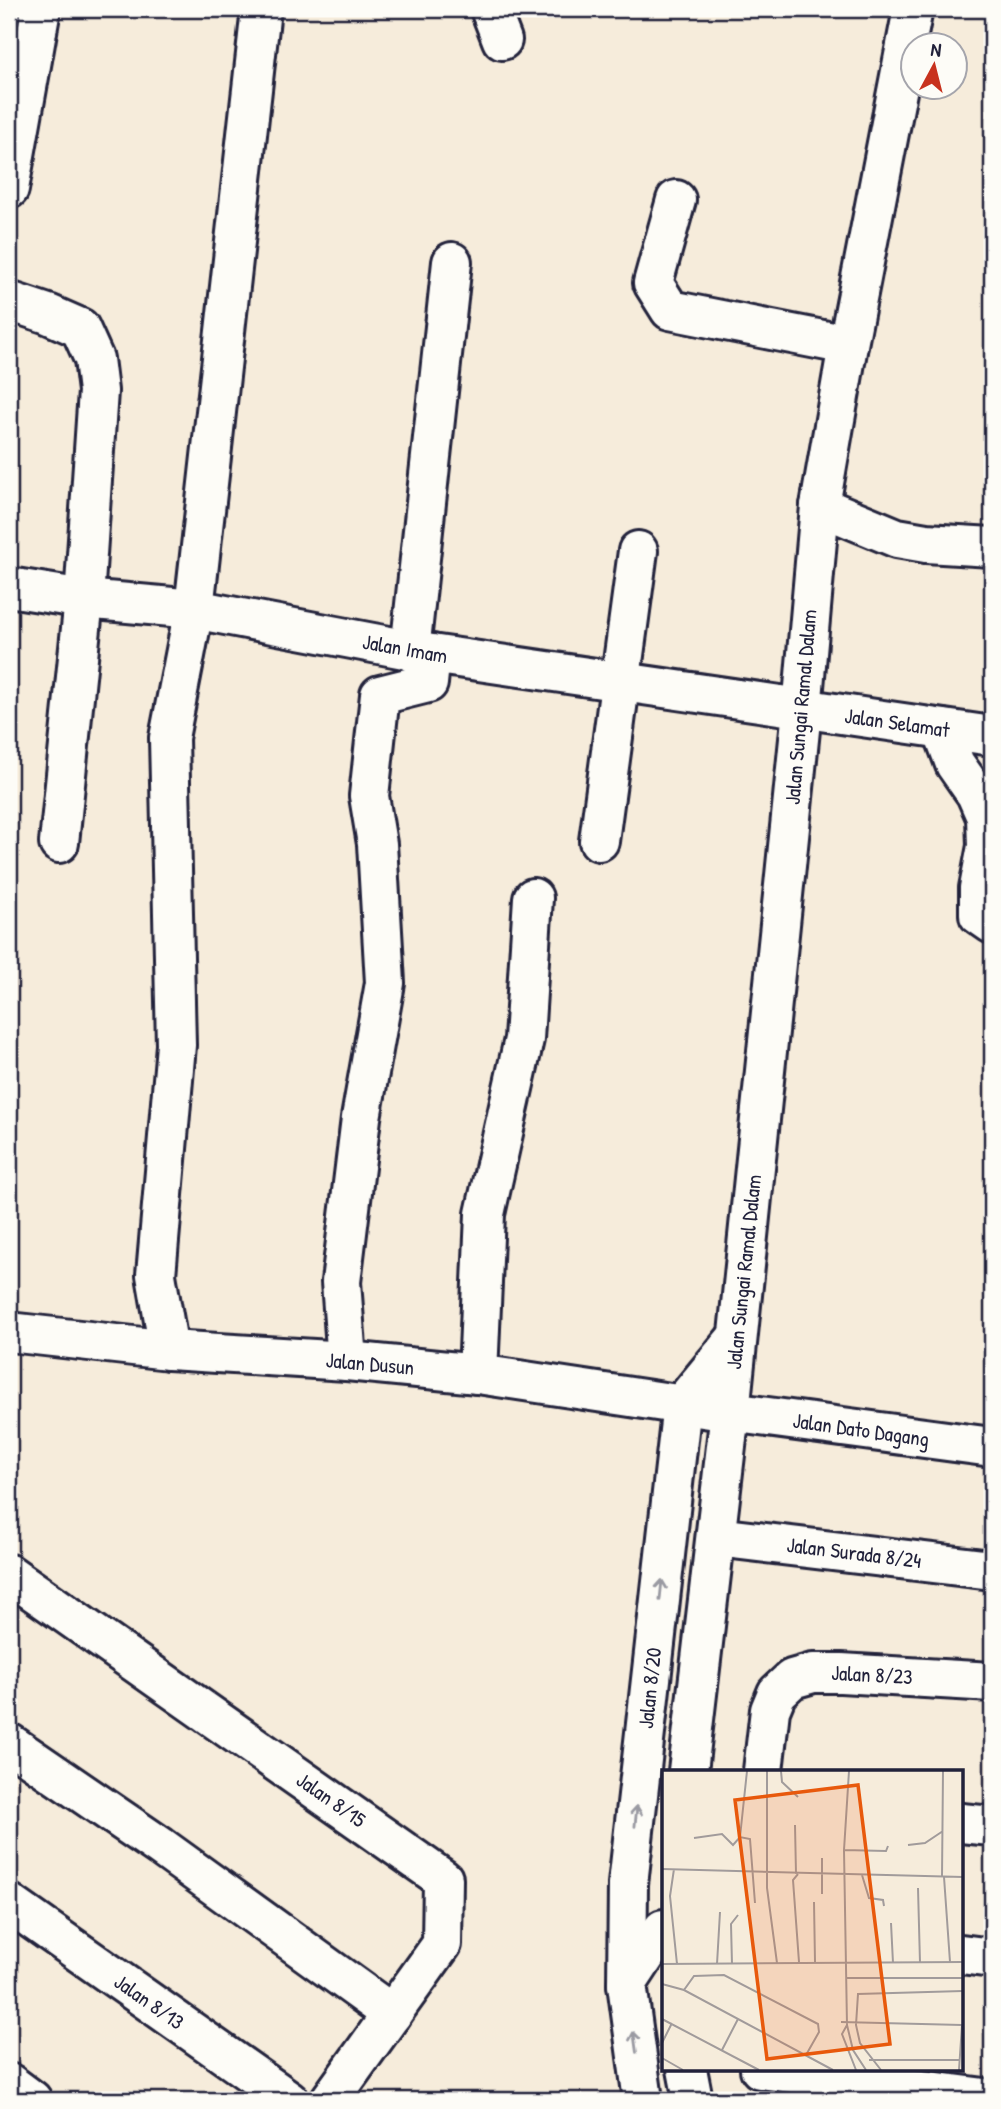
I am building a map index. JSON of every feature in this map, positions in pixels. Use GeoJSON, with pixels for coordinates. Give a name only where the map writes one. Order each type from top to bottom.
{"type":"FeatureCollection","features":[{"type":"Feature","properties":{"kind":"street"},"geometry":{"type":"LineString","coordinates":[[9,189],[41,9]]}},
{"type":"Feature","properties":{"kind":"street"},"geometry":{"type":"LineString","coordinates":[[169,1350],[156,1275],[176,1045],[169,738],[194,609],[261,9]]}},
{"type":"Feature","properties":{"kind":"street","name":"Jalan Sungai Ramal Dalam"},"geometry":{"type":"LineString","coordinates":[[730,1412],[802,710],[820,506],[913,9]]}},
{"type":"Feature","properties":{"kind":"street"},"geometry":{"type":"LineString","coordinates":[[676,200],[653,283],[670,310],[848,345]]}},
{"type":"Feature","properties":{"kind":"street"},"geometry":{"type":"LineString","coordinates":[[347,1361],[341,1282],[361,1118],[385,983],[377,844],[369,796],[380,695],[428,683],[420,652],[452,262]]}},
{"type":"Feature","properties":{"kind":"street"},"geometry":{"type":"LineString","coordinates":[[9,301],[80,328],[94,359],[98,391],[83,599],[59,843]]}},
{"type":"Feature","properties":{"kind":"street"},"geometry":{"type":"LineString","coordinates":[[820,506],[897,538],[926,543],[992,547]]}},
{"type":"Feature","properties":{"kind":"street"},"geometry":{"type":"LineString","coordinates":[[599,841],[638,551]]}},
{"type":"Feature","properties":{"kind":"street","name":"Jalan Imam"},"geometry":{"type":"LineString","coordinates":[[9,587],[83,599],[194,609],[420,652],[802,710]]}},
{"type":"Feature","properties":{"kind":"street","name":"Jalan Selamat"},"geometry":{"type":"LineString","coordinates":[[802,710],[992,736]]}},
{"type":"Feature","properties":{"kind":"street"},"geometry":{"type":"LineString","coordinates":[[942,729],[955,764],[976,794],[986,817],[987,846],[979,888],[979,915],[992,925]]}},
{"type":"Feature","properties":{"kind":"street"},"geometry":{"type":"LineString","coordinates":[[478,1374],[485,1214],[524,1039],[533,898]]}},
{"type":"Feature","properties":{"kind":"street","name":"Jalan Dusun"},"geometry":{"type":"LineString","coordinates":[[9,1332],[169,1350],[347,1361],[478,1374],[730,1412]]}},
{"type":"Feature","properties":{"kind":"street"},"geometry":{"type":"LineString","coordinates":[[682,1404],[737,1337]]}},
{"type":"Feature","properties":{"kind":"street","name":"Jalan 8/20"},"geometry":{"type":"LineString","coordinates":[[643,2100],[627,1984],[628,1884],[682,1404]]}},
{"type":"Feature","properties":{"kind":"street"},"geometry":{"type":"LineString","coordinates":[[688,1770],[730,1412]]}},
{"type":"Feature","properties":{"kind":"street","name":"Jalan Dato Dagang"},"geometry":{"type":"LineString","coordinates":[[730,1412],[992,1447]]}},
{"type":"Feature","properties":{"kind":"street","name":"Jalan Surada 8/24"},"geometry":{"type":"LineString","coordinates":[[716,1536],[992,1570]]}},
{"type":"Feature","properties":{"kind":"street","name":"Jalan 8/15"},"geometry":{"type":"LineString","coordinates":[[9,1574],[443,1879],[442,1944],[330,2100]]}},
{"type":"Feature","properties":{"kind":"street","name":"Jalan 8/23"},"geometry":{"type":"LineString","coordinates":[[762,1770],[770,1710],[778,1693],[792,1679],[813,1673],[841,1673],[992,1682]]}},
{"type":"Feature","properties":{"kind":"street"},"geometry":{"type":"LineString","coordinates":[[9,1743],[161,1847],[392,2014]]}},
{"type":"Feature","properties":{"kind":"street"},"geometry":{"type":"LineString","coordinates":[[962,1822],[992,1826]]}},
{"type":"Feature","properties":{"kind":"street"},"geometry":{"type":"LineString","coordinates":[[628,1884],[662,1911]]}},
{"type":"Feature","properties":{"kind":"street","name":"Jalan 8/13"},"geometry":{"type":"LineString","coordinates":[[9,1903],[289,2100]]}},
{"type":"Feature","properties":{"kind":"street"},"geometry":{"type":"LineString","coordinates":[[627,1984],[662,1931]]}},
{"type":"Feature","properties":{"kind":"street"},"geometry":{"type":"LineString","coordinates":[[962,1954],[992,1958]]}},
{"type":"Feature","properties":{"kind":"street"},"geometry":{"type":"LineString","coordinates":[[687,2070],[693,2100]]}},
{"type":"Feature","properties":{"kind":"street"},"geometry":{"type":"LineString","coordinates":[[759,2070],[766,2100]]}},
{"type":"Feature","properties":{"kind":"street"},"geometry":{"type":"LineString","coordinates":[[767,2070],[992,2099]]}},
{"type":"Feature","properties":{"kind":"street"},"geometry":{"type":"LineString","coordinates":[[9,2083],[32,2100]]}}]}
